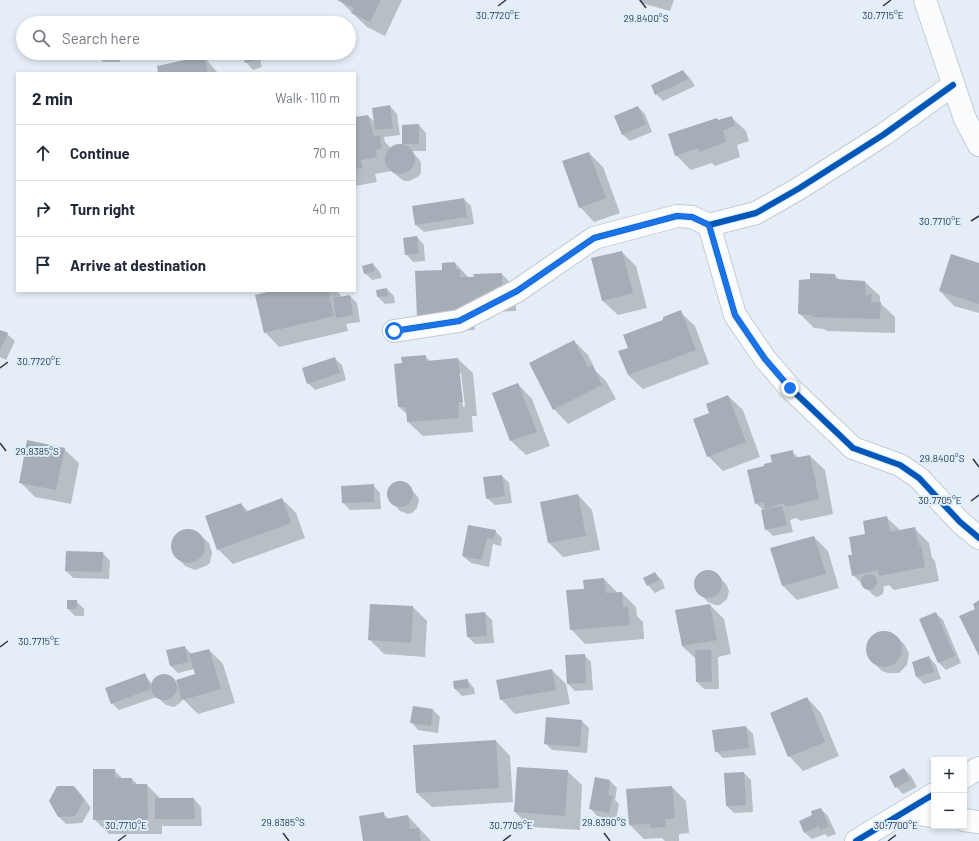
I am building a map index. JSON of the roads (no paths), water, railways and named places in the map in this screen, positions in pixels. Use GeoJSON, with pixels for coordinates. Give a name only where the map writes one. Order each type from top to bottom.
{"type":"FeatureCollection","features":[{"type":"Feature","properties":{"kind":"street"},"geometry":{"type":"LineString","coordinates":[[925,0],[965,120],[979,145]]}},
{"type":"Feature","properties":{"kind":"street"},"geometry":{"type":"LineString","coordinates":[[394,331],[459,321],[517,291],[594,238],[677,216],[692,217],[709,225],[756,213],[798,189],[883,135],[953,85]]}},
{"type":"Feature","properties":{"kind":"street"},"geometry":{"type":"LineString","coordinates":[[709,225],[735,315],[765,359],[790,388],[853,448],[900,466],[919,478],[960,522],[979,538]]}},
{"type":"Feature","properties":{"kind":"street"},"geometry":{"type":"LineString","coordinates":[[967,775],[979,768]]}},
{"type":"Feature","properties":{"kind":"street"},"geometry":{"type":"LineString","coordinates":[[856,841],[931,796]]}},
{"type":"Feature","properties":{"kind":"street"},"geometry":{"type":"LineString","coordinates":[[904,812],[931,816]]}},
{"type":"Feature","properties":{"kind":"street"},"geometry":{"type":"LineString","coordinates":[[967,820],[979,822]]}}]}
